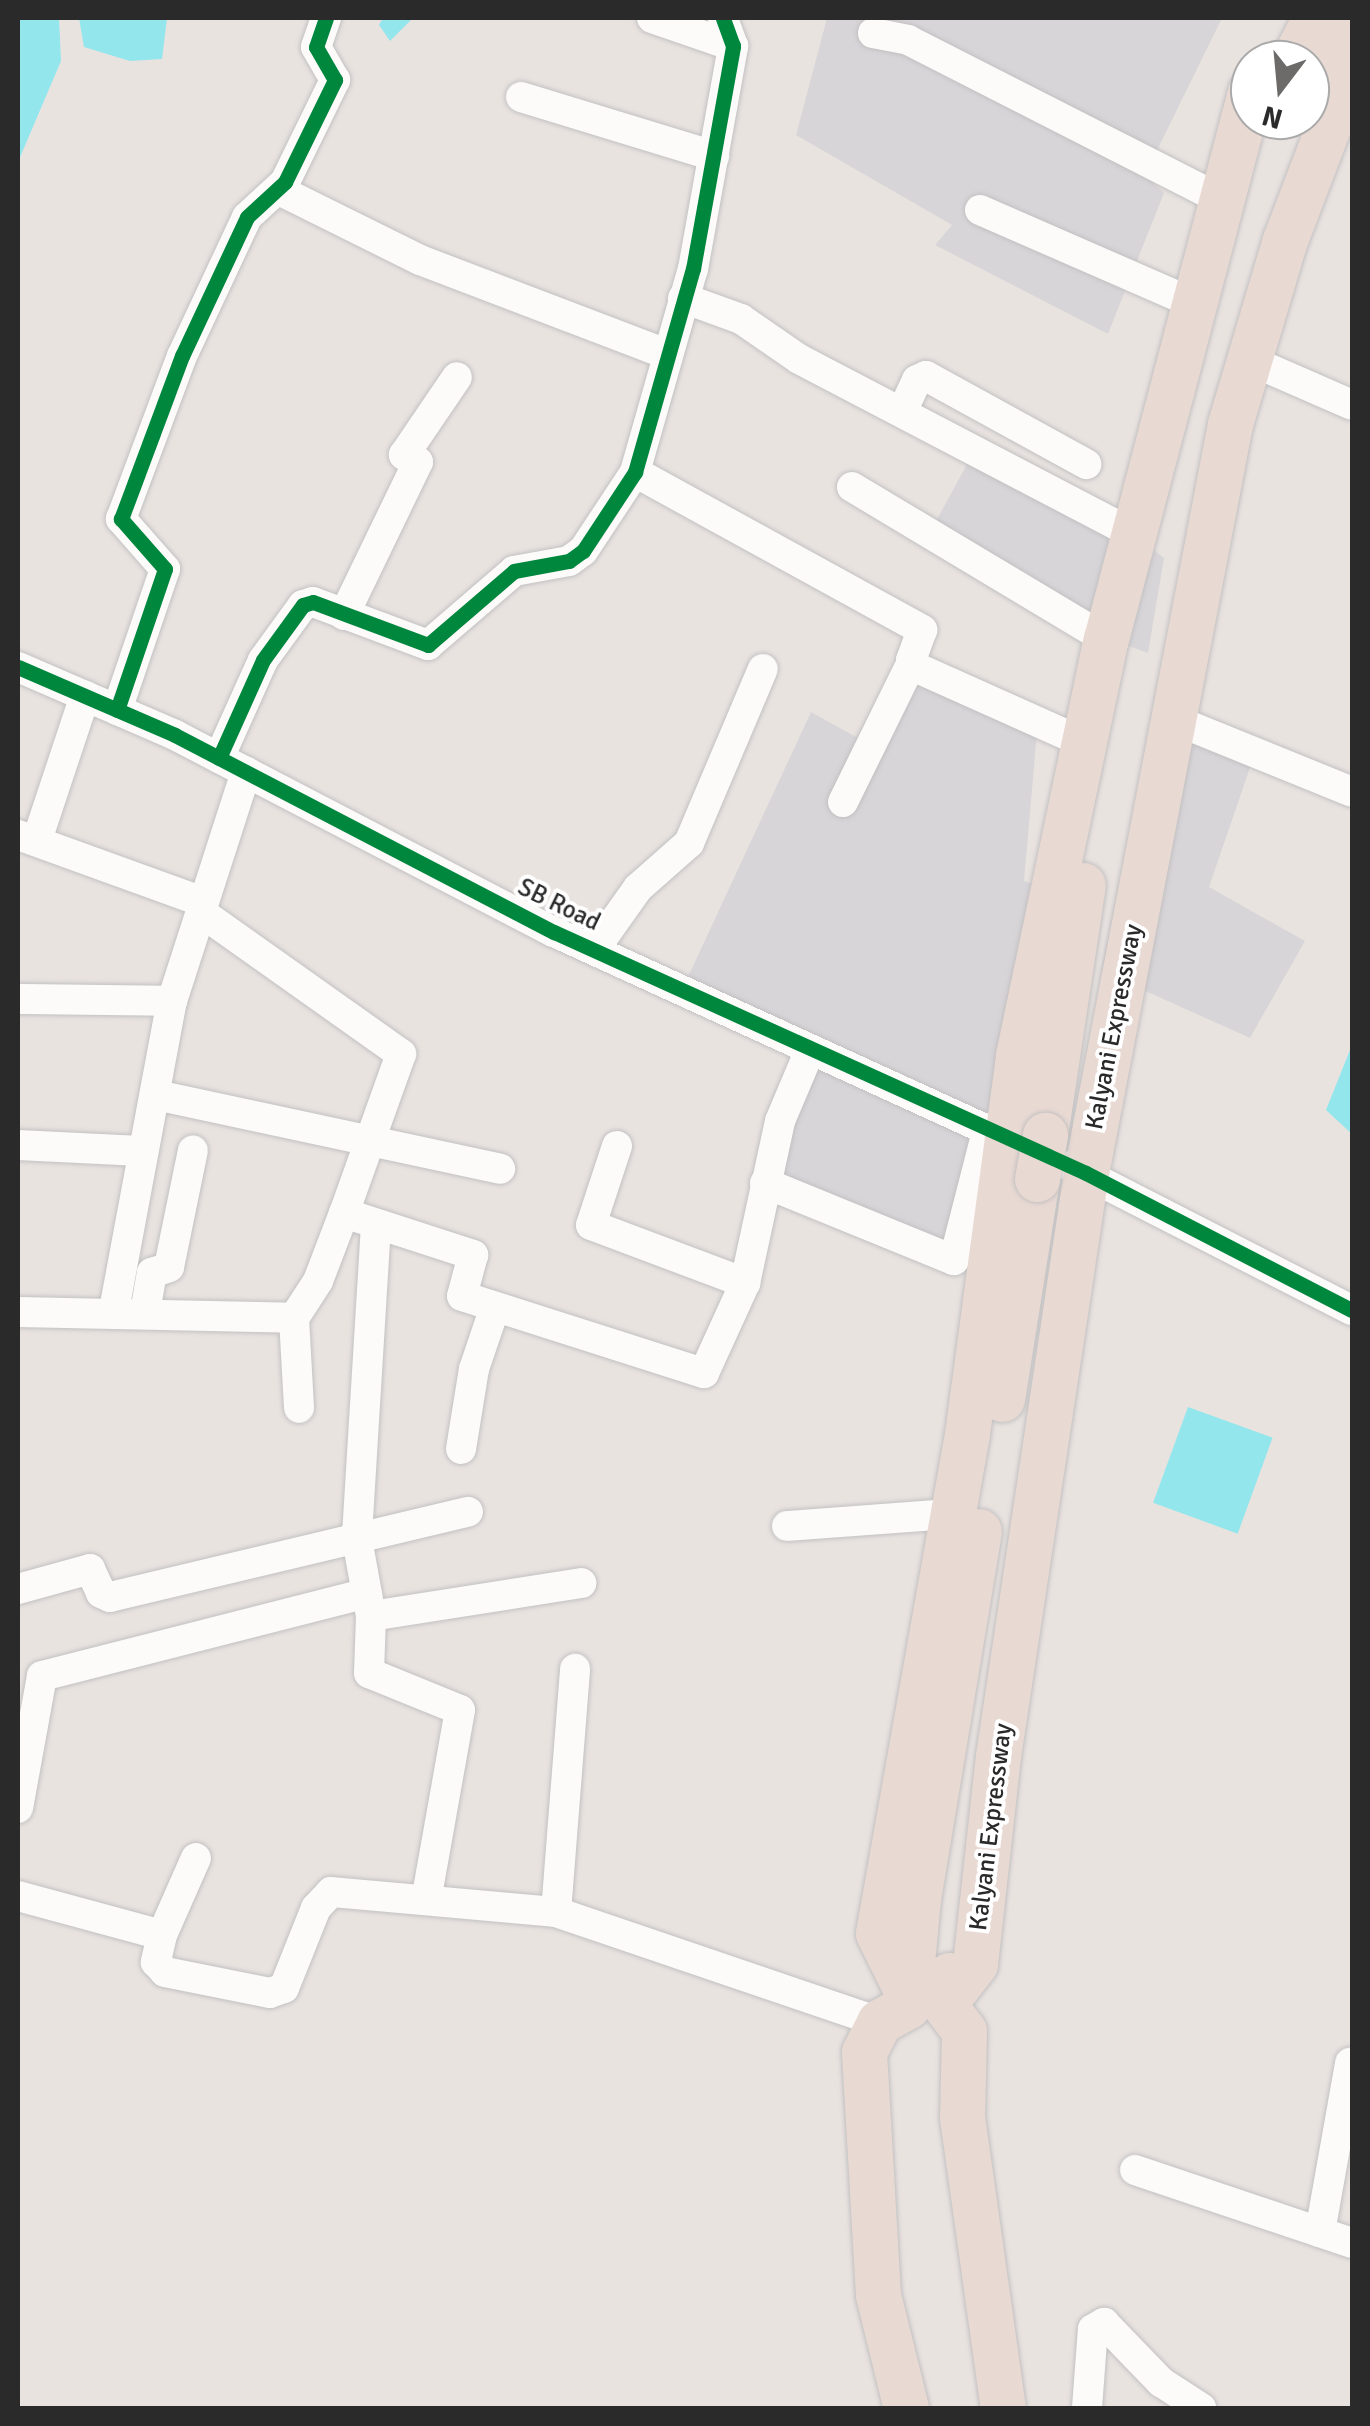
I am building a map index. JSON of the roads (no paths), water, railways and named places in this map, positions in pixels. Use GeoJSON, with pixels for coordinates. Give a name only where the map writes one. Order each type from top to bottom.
{"type":"FeatureCollection","features":[{"type":"Feature","properties":{"kind":"highway"},"geometry":{"type":"LineString","coordinates":[[1304,40],[1316,18]]}},
{"type":"Feature","properties":{"kind":"highway"},"geometry":{"type":"LineString","coordinates":[[1043,1156],[1231,342],[1332,99],[1352,20]]}},
{"type":"Feature","properties":{"kind":"highway","name":"Kalyani Expressway"},"geometry":{"type":"LineString","coordinates":[[1003,2408],[962,2117],[964,2031],[918,2006],[878,1934],[952,1514],[1043,1156],[1170,718],[1249,360],[1332,99]]}},
{"type":"Feature","properties":{"kind":"highway","name":"Kalyani Expressway"},"geometry":{"type":"LineString","coordinates":[[1043,1156],[1018,1055],[1106,638],[1237,140]]}},
{"type":"Feature","properties":{"kind":"highway"},"geometry":{"type":"LineString","coordinates":[[906,2408],[878,2295],[864,2052],[918,2006],[954,1910],[1043,1156],[1096,802],[1196,353],[1263,140]]}},
{"type":"Feature","properties":{"kind":"street"},"geometry":{"type":"LineString","coordinates":[[117,710],[166,569],[121,519],[182,356],[247,218],[278,190],[335,80],[316,47],[326,18]]}},
{"type":"Feature","properties":{"kind":"street"},"geometry":{"type":"LineString","coordinates":[[114,1310],[172,1001],[202,908],[232,765],[284,624],[313,602],[413,644],[435,642],[514,571],[569,560],[583,552],[634,472],[664,354],[684,298],[714,156],[728,32],[652,18]]}},
{"type":"Feature","properties":{"kind":"street"},"geometry":{"type":"LineString","coordinates":[[872,33],[908,40],[1220,199]]}},
{"type":"Feature","properties":{"kind":"street"},"geometry":{"type":"LineString","coordinates":[[521,97],[714,156]]}},
{"type":"Feature","properties":{"kind":"street"},"geometry":{"type":"LineString","coordinates":[[278,190],[408,255],[664,354]]}},
{"type":"Feature","properties":{"kind":"street"},"geometry":{"type":"LineString","coordinates":[[980,210],[1191,302]]}},
{"type":"Feature","properties":{"kind":"street"},"geometry":{"type":"LineString","coordinates":[[684,298],[740,319],[799,359],[1132,533]]}},
{"type":"Feature","properties":{"kind":"street"},"geometry":{"type":"LineString","coordinates":[[1249,360],[1351,401]]}},
{"type":"Feature","properties":{"kind":"street"},"geometry":{"type":"LineString","coordinates":[[344,615],[418,462],[404,455],[457,377]]}},
{"type":"Feature","properties":{"kind":"street"},"geometry":{"type":"LineString","coordinates":[[902,412],[917,380],[932,378],[1086,464]]}},
{"type":"Feature","properties":{"kind":"street"},"geometry":{"type":"LineString","coordinates":[[634,472],[922,630],[911,664],[844,802]]}},
{"type":"Feature","properties":{"kind":"street"},"geometry":{"type":"LineString","coordinates":[[852,487],[1106,638]]}},
{"type":"Feature","properties":{"kind":"street"},"geometry":{"type":"LineString","coordinates":[[911,664],[1085,743]]}},
{"type":"Feature","properties":{"kind":"street","name":"SB Road"},"geometry":{"type":"LineString","coordinates":[[18,667],[232,765],[594,950],[1043,1156],[1352,1310]]}},
{"type":"Feature","properties":{"kind":"street"},"geometry":{"type":"LineString","coordinates":[[594,950],[638,888],[689,843],[763,670]]}},
{"type":"Feature","properties":{"kind":"street"},"geometry":{"type":"LineString","coordinates":[[84,696],[24,842],[202,908],[399,1049],[401,1060],[318,1282],[294,1318],[298,1408]]}},
{"type":"Feature","properties":{"kind":"street"},"geometry":{"type":"LineString","coordinates":[[1170,718],[1352,792]]}},
{"type":"Feature","properties":{"kind":"street"},"geometry":{"type":"LineString","coordinates":[[18,999],[172,1001]]}},
{"type":"Feature","properties":{"kind":"street"},"geometry":{"type":"LineString","coordinates":[[344,1213],[473,1255],[461,1294],[704,1373],[745,1283],[780,1120],[810,1050]]}},
{"type":"Feature","properties":{"kind":"street"},"geometry":{"type":"LineString","coordinates":[[156,1095],[370,1144],[500,1168]]}},
{"type":"Feature","properties":{"kind":"street"},"geometry":{"type":"LineString","coordinates":[[18,1145],[141,1152]]}},
{"type":"Feature","properties":{"kind":"street"},"geometry":{"type":"LineString","coordinates":[[618,1146],[591,1225],[745,1283]]}},
{"type":"Feature","properties":{"kind":"street"},"geometry":{"type":"LineString","coordinates":[[146,1312],[152,1273],[169,1267],[193,1150]]}},
{"type":"Feature","properties":{"kind":"street"},"geometry":{"type":"LineString","coordinates":[[765,1184],[954,1260],[1043,1156]]}},
{"type":"Feature","properties":{"kind":"street"},"geometry":{"type":"LineString","coordinates":[[376,1225],[368,1276],[370,1406],[358,1540],[369,1605],[372,1676],[460,1710],[427,1896]]}},
{"type":"Feature","properties":{"kind":"street"},"geometry":{"type":"LineString","coordinates":[[461,1449],[474,1369],[495,1307]]}},
{"type":"Feature","properties":{"kind":"street"},"geometry":{"type":"LineString","coordinates":[[18,1312],[114,1310],[294,1318]]}},
{"type":"Feature","properties":{"kind":"street"},"geometry":{"type":"LineString","coordinates":[[18,1589],[90,1569],[110,1597],[468,1512]]}},
{"type":"Feature","properties":{"kind":"street"},"geometry":{"type":"LineString","coordinates":[[787,1526],[952,1514]]}},
{"type":"Feature","properties":{"kind":"street"},"geometry":{"type":"LineString","coordinates":[[18,1808],[42,1676],[369,1605],[581,1583]]}},
{"type":"Feature","properties":{"kind":"street"},"geometry":{"type":"LineString","coordinates":[[556,1912],[575,1668]]}},
{"type":"Feature","properties":{"kind":"street"},"geometry":{"type":"LineString","coordinates":[[196,1858],[162,1935],[157,1968],[279,1993],[316,1908],[331,1892],[427,1896],[556,1912],[918,2006]]}},
{"type":"Feature","properties":{"kind":"street"},"geometry":{"type":"LineString","coordinates":[[18,1896],[162,1935]]}},
{"type":"Feature","properties":{"kind":"street"},"geometry":{"type":"LineString","coordinates":[[1320,2232],[1350,2063]]}},
{"type":"Feature","properties":{"kind":"street"},"geometry":{"type":"LineString","coordinates":[[1135,2170],[1352,2243]]}},
{"type":"Feature","properties":{"kind":"street"},"geometry":{"type":"LineString","coordinates":[[1087,2408],[1093,2329],[1104,2323],[1161,2382],[1201,2408]]}},
{"type":"Feature","properties":{"kind":"water"},"geometry":{"type":"Polygon","coordinates":[[[18,18],[59,18],[61,61],[18,162],[18,18]]]}},
{"type":"Feature","properties":{"kind":"water"},"geometry":{"type":"Polygon","coordinates":[[[79,18],[167,18],[162,59],[130,61],[84,47],[79,18]]]}},
{"type":"Feature","properties":{"kind":"water"},"geometry":{"type":"Polygon","coordinates":[[[383,18],[413,18],[390,41],[379,25],[383,18]]]}},
{"type":"Feature","properties":{"kind":"water"},"geometry":{"type":"Polygon","coordinates":[[[1352,1045],[1352,1134],[1326,1110],[1352,1045]]]}},
{"type":"Feature","properties":{"kind":"water"},"geometry":{"type":"Polygon","coordinates":[[[1188,1407],[1273,1438],[1238,1534],[1153,1503],[1188,1407]]]}}]}
